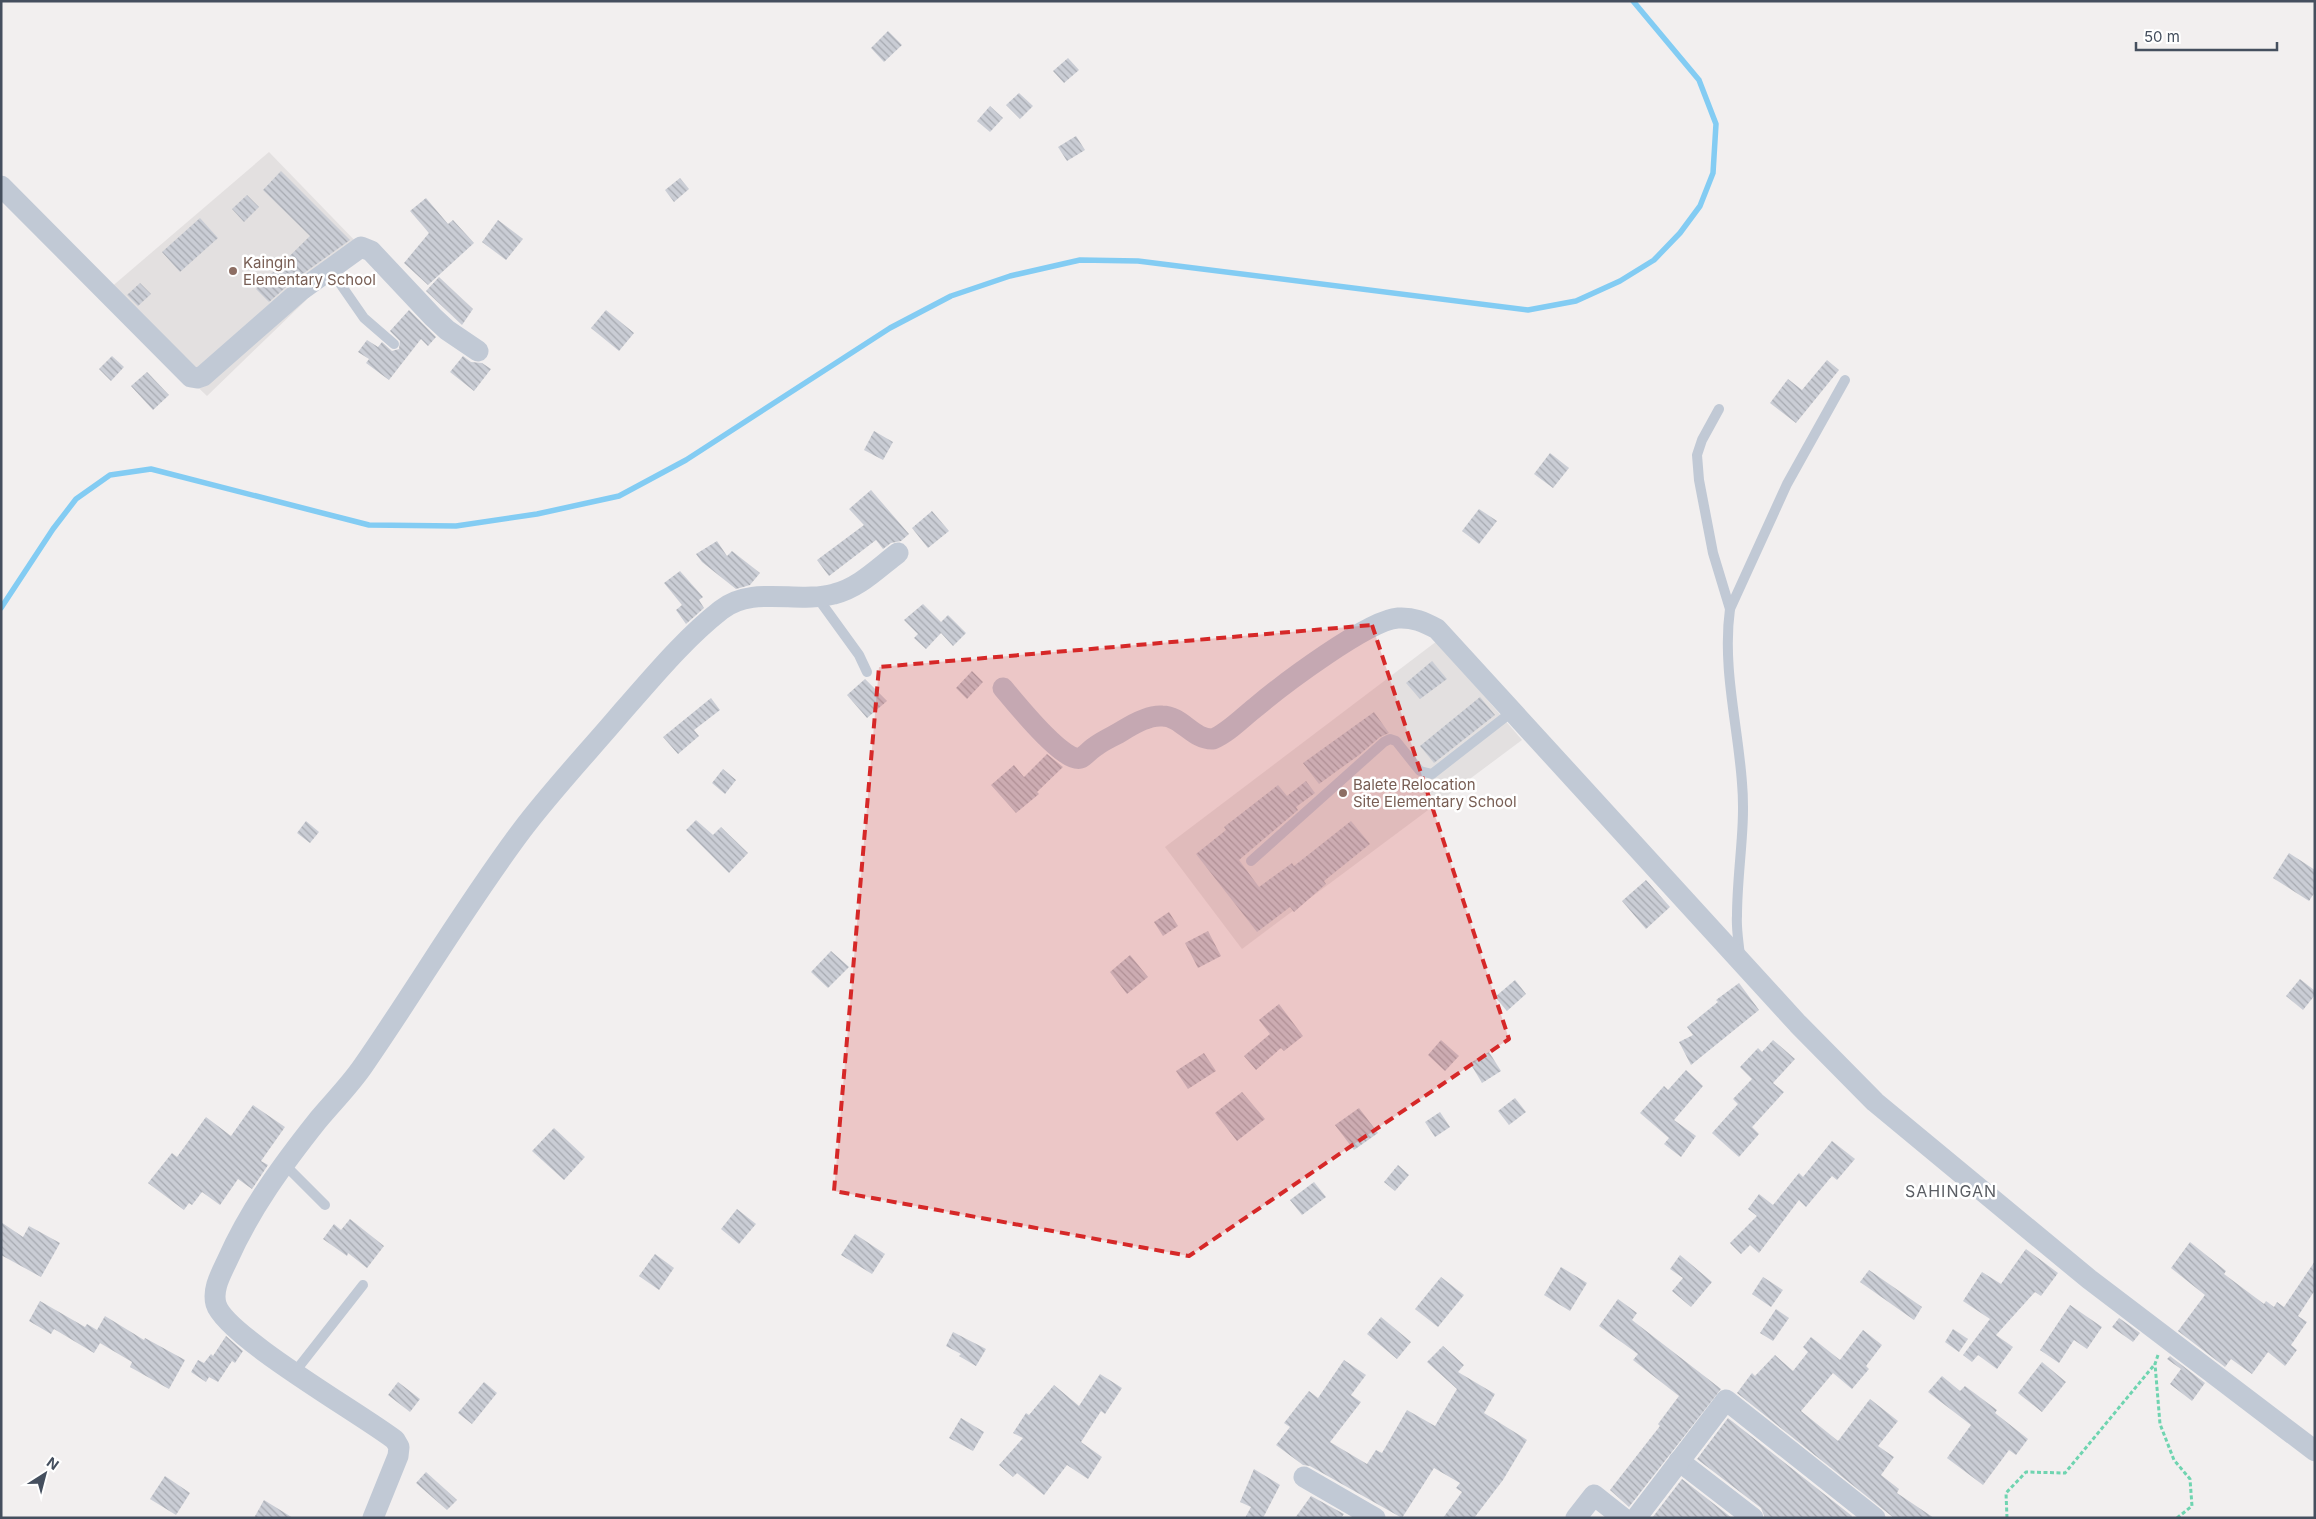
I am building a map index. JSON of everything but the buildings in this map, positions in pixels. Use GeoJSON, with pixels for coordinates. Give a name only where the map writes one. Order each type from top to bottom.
{"type":"FeatureCollection","features":[{"type":"Feature","properties":{"kind":"street"},"geometry":{"type":"LineString","coordinates":[[1,186],[191,377],[203,376],[300,291],[361,247],[366,247],[433,317],[478,351]]}},
{"type":"Feature","properties":{"kind":"street"},"geometry":{"type":"LineString","coordinates":[[373,1518],[398,1456],[399,1447],[395,1440],[294,1373],[236,1328],[223,1316],[216,1304],[216,1286],[233,1247],[253,1210],[284,1164],[361,1069],[458,922],[523,829],[578,763],[687,640],[722,608],[735,600],[781,596],[817,597],[849,589],[866,579],[898,553]]}},
{"type":"Feature","properties":{"kind":"street"},"geometry":{"type":"LineString","coordinates":[[1003,688],[1060,750],[1074,759],[1080,758],[1113,736],[1154,717],[1172,718],[1200,737],[1213,739],[1270,695],[1359,633],[1382,621],[1398,618],[1421,620],[1437,629],[1798,1024],[1875,1102],[2089,1279],[2315,1451]]}},
{"type":"Feature","properties":{"kind":"street"},"geometry":{"type":"LineString","coordinates":[[1636,1518],[1726,1400],[1875,1518]]}},
{"type":"Feature","properties":{"kind":"street"},"geometry":{"type":"LineString","coordinates":[[1679,1461],[1753,1518]]}},
{"type":"Feature","properties":{"kind":"street"},"geometry":{"type":"LineString","coordinates":[[1304,1477],[1375,1518]]}},
{"type":"Feature","properties":{"kind":"street"},"geometry":{"type":"LineString","coordinates":[[1576,1518],[1594,1495],[1623,1518]]}},
{"type":"Feature","properties":{"kind":"lane"},"geometry":{"type":"LineString","coordinates":[[330,269],[364,318],[394,344]]}},
{"type":"Feature","properties":{"kind":"lane"},"geometry":{"type":"LineString","coordinates":[[1740,961],[1736,917],[1742,840],[1742,784],[1732,699],[1728,625],[1730,609],[1787,484],[1845,380]]}},
{"type":"Feature","properties":{"kind":"lane"},"geometry":{"type":"LineString","coordinates":[[1718,409],[1702,440],[1697,455],[1699,480],[1713,553],[1730,609]]}},
{"type":"Feature","properties":{"kind":"lane"},"geometry":{"type":"LineString","coordinates":[[817,597],[860,655],[867,672]]}},
{"type":"Feature","properties":{"kind":"lane"},"geometry":{"type":"LineString","coordinates":[[1251,861],[1384,742],[1396,741],[1420,771],[1432,774],[1513,711]]}},
{"type":"Feature","properties":{"kind":"lane"},"geometry":{"type":"LineString","coordinates":[[284,1164],[325,1205]]}},
{"type":"Feature","properties":{"kind":"lane"},"geometry":{"type":"LineString","coordinates":[[294,1373],[362,1285]]}},
{"type":"Feature","properties":{"kind":"path"},"geometry":{"type":"LineString","coordinates":[[2007,1518],[2006,1493],[2026,1472],[2065,1473],[2155,1364],[2165,1336]]}},
{"type":"Feature","properties":{"kind":"path"},"geometry":{"type":"LineString","coordinates":[[2155,1364],[2160,1424],[2174,1460],[2190,1479],[2192,1506],[2178,1518]]}},
{"type":"Feature","properties":{"kind":"highlighted area"},"geometry":{"type":"Polygon","coordinates":[[[1372,625],[1509,1039],[1189,1256],[834,1191],[879,667],[1372,625]]]}},
{"type":"Feature","properties":{"kind":"shaded area","name":"Kaingin Elementary School"},"geometry":{"type":"Polygon","coordinates":[[[269,152],[361,247],[207,396],[102,295],[269,152]]]}},
{"type":"Feature","properties":{"kind":"shaded area","name":"Balete Relocation Site Elementary School"},"geometry":{"type":"Polygon","coordinates":[[[1437,641],[1522,740],[1242,949],[1165,847],[1437,641]]]}},
{"type":"Feature","properties":{"kind":"waterway"},"geometry":{"type":"LineString","coordinates":[[1,608],[53,529],[76,499],[110,475],[151,469],[369,525],[456,526],[537,514],[619,496],[686,460],[890,328],[951,296],[1010,276],[1080,260],[1138,261],[1528,310],[1576,301],[1620,281],[1654,260],[1680,233],[1700,206],[1713,173],[1716,124],[1699,80],[1633,1]]}},
{"type":"Feature","properties":{"kind":"place","name":"Kaingin Elementary School"},"geometry":{"type":"Point","coordinates":[233,271]}},
{"type":"Feature","properties":{"kind":"place","name":"Balete Relocation Site Elementary School"},"geometry":{"type":"Point","coordinates":[1343,793]}},
{"type":"Feature","properties":{"kind":"district","name":"SAHINGAN"},"geometry":{"type":"Point","coordinates":[1951,1191]}}]}
